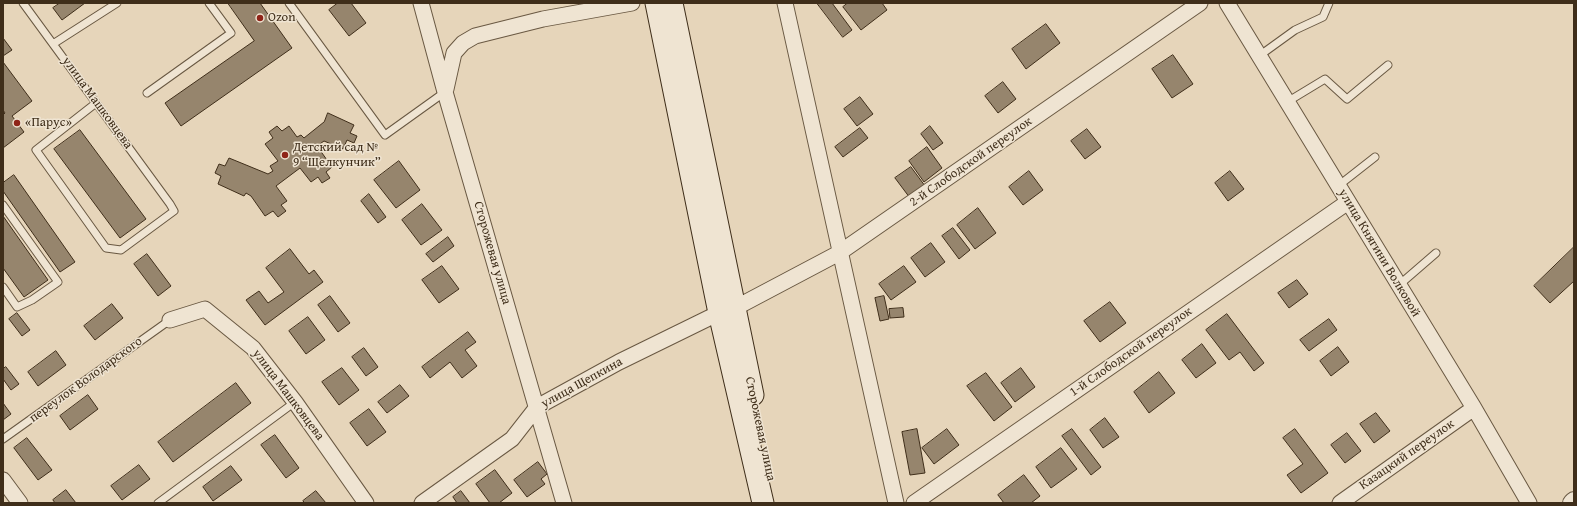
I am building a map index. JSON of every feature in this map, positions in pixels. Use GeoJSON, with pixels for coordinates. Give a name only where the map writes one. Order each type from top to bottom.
{"type":"FeatureCollection","features":[{"type":"Feature","properties":{"kind":"main road","name":"Сторожевая улица"},"geometry":{"type":"LineString","coordinates":[[656,3],[727,310],[775,503]]}},
{"type":"Feature","properties":{"kind":"main road","name":"Сторожевая улица"},"geometry":{"type":"LineString","coordinates":[[672,3],[763,503]]}},
{"type":"Feature","properties":{"kind":"street","name":"Сторожевая улица"},"geometry":{"type":"LineString","coordinates":[[421,3],[445,92],[564,503]]}},
{"type":"Feature","properties":{"kind":"street"},"geometry":{"type":"LineString","coordinates":[[445,92],[454,53],[463,43],[475,36],[543,19],[632,3]]}},
{"type":"Feature","properties":{"kind":"street"},"geometry":{"type":"LineString","coordinates":[[785,3],[839,253],[896,503]]}},
{"type":"Feature","properties":{"kind":"street","name":"2-й Слободской переулок"},"geometry":{"type":"LineString","coordinates":[[727,310],[839,253],[1200,3]]}},
{"type":"Feature","properties":{"kind":"street","name":"улица Княгини Волковой"},"geometry":{"type":"LineString","coordinates":[[1227,3],[1474,408],[1529,503]]}},
{"type":"Feature","properties":{"kind":"street","name":"1-й Слободской переулок"},"geometry":{"type":"LineString","coordinates":[[914,503],[1348,202]]}},
{"type":"Feature","properties":{"kind":"street","name":"улица Машковцева"},"geometry":{"type":"LineString","coordinates":[[170,320],[205,309],[253,348],[295,402],[366,503]]}},
{"type":"Feature","properties":{"kind":"street","name":"улица Щепкина"},"geometry":{"type":"LineString","coordinates":[[422,503],[512,439],[537,407],[619,362],[727,310]]}},
{"type":"Feature","properties":{"kind":"street","name":"Казацкий переулок"},"geometry":{"type":"LineString","coordinates":[[1340,503],[1474,408]]}},
{"type":"Feature","properties":{"kind":"street"},"geometry":{"type":"LineString","coordinates":[[4,484],[20,503]]}},
{"type":"Feature","properties":{"kind":"lane","name":"улица Машковцева"},"geometry":{"type":"LineString","coordinates":[[23,3],[170,204],[174,211],[121,250],[106,248],[36,150],[96,103]]}},
{"type":"Feature","properties":{"kind":"lane"},"geometry":{"type":"LineString","coordinates":[[53,44],[117,3]]}},
{"type":"Feature","properties":{"kind":"lane"},"geometry":{"type":"LineString","coordinates":[[147,93],[231,33],[209,3]]}},
{"type":"Feature","properties":{"kind":"lane"},"geometry":{"type":"LineString","coordinates":[[289,3],[385,135],[445,92]]}},
{"type":"Feature","properties":{"kind":"lane"},"geometry":{"type":"LineString","coordinates":[[1259,56],[1295,30],[1323,17],[1329,3]]}},
{"type":"Feature","properties":{"kind":"lane"},"geometry":{"type":"LineString","coordinates":[[1287,102],[1325,79],[1347,99],[1388,65]]}},
{"type":"Feature","properties":{"kind":"lane"},"geometry":{"type":"LineString","coordinates":[[1338,186],[1375,157]]}},
{"type":"Feature","properties":{"kind":"lane"},"geometry":{"type":"LineString","coordinates":[[3,205],[58,282],[32,300],[17,307],[3,287]]}},
{"type":"Feature","properties":{"kind":"lane"},"geometry":{"type":"LineString","coordinates":[[1399,285],[1436,253]]}},
{"type":"Feature","properties":{"kind":"lane","name":"переулок Володарского"},"geometry":{"type":"LineString","coordinates":[[3,439],[170,320]]}},
{"type":"Feature","properties":{"kind":"lane"},"geometry":{"type":"LineString","coordinates":[[158,503],[295,402]]}},
{"type":"Feature","properties":{"kind":"building"},"geometry":{"type":"Polygon","coordinates":[[[60,3],[85,3],[62,20],[53,8],[60,3]]]}},
{"type":"Feature","properties":{"kind":"building"},"geometry":{"type":"Polygon","coordinates":[[[228,3],[260,3],[292,48],[181,126],[165,103],[254,41],[228,3]]]}},
{"type":"Feature","properties":{"kind":"building"},"geometry":{"type":"Polygon","coordinates":[[[338,3],[351,3],[366,23],[349,36],[329,10],[338,3]]]}},
{"type":"Feature","properties":{"kind":"building"},"geometry":{"type":"Polygon","coordinates":[[[817,3],[832,3],[852,30],[843,37],[817,3]]]}},
{"type":"Feature","properties":{"kind":"building"},"geometry":{"type":"Polygon","coordinates":[[[848,3],[882,3],[887,10],[861,30],[843,7],[848,3]]]}},
{"type":"Feature","properties":{"kind":"building"},"geometry":{"type":"Polygon","coordinates":[[[1046,24],[1060,43],[1026,69],[1012,49],[1046,24]]]}},
{"type":"Feature","properties":{"kind":"building"},"geometry":{"type":"Polygon","coordinates":[[[3,38],[12,50],[3,56],[3,38]]]}},
{"type":"Feature","properties":{"kind":"building"},"geometry":{"type":"Polygon","coordinates":[[[1173,55],[1193,84],[1172,98],[1152,69],[1173,55]]]}},
{"type":"Feature","properties":{"kind":"building"},"geometry":{"type":"Polygon","coordinates":[[[3,62],[32,101],[12,116],[24,132],[3,148],[3,115],[5,113],[3,110],[3,62]]]}},
{"type":"Feature","properties":{"kind":"building"},"geometry":{"type":"Polygon","coordinates":[[[1003,82],[1016,99],[998,113],[985,96],[1003,82]]]}},
{"type":"Feature","properties":{"kind":"building"},"geometry":{"type":"Polygon","coordinates":[[[860,97],[873,114],[857,126],[844,109],[860,97]]]}},
{"type":"Feature","properties":{"kind":"building"},"geometry":{"type":"Polygon","coordinates":[[[328,113],[354,125],[350,133],[357,136],[354,143],[347,140],[343,149],[324,141],[317,146],[332,167],[326,172],[330,178],[322,183],[318,177],[311,182],[300,168],[276,186],[287,201],[281,205],[286,211],[278,217],[273,211],[265,216],[251,196],[246,193],[244,196],[218,184],[221,176],[215,173],[219,164],[225,166],[229,158],[268,174],[273,171],[270,166],[278,161],[265,144],[273,138],[269,132],[277,126],[282,131],[289,126],[297,137],[301,135],[304,138],[324,122],[328,113]]]}},
{"type":"Feature","properties":{"kind":"building"},"geometry":{"type":"Polygon","coordinates":[[[930,126],[943,143],[933,150],[921,134],[930,126]]]}},
{"type":"Feature","properties":{"kind":"building"},"geometry":{"type":"Polygon","coordinates":[[[860,128],[868,138],[843,157],[835,147],[860,128]]]}},
{"type":"Feature","properties":{"kind":"building"},"geometry":{"type":"Polygon","coordinates":[[[1087,129],[1101,147],[1085,159],[1071,141],[1087,129]]]}},
{"type":"Feature","properties":{"kind":"building"},"geometry":{"type":"Polygon","coordinates":[[[80,130],[146,219],[120,238],[54,149],[80,130]]]}},
{"type":"Feature","properties":{"kind":"building"},"geometry":{"type":"Polygon","coordinates":[[[927,147],[942,168],[924,182],[909,161],[927,147]]]}},
{"type":"Feature","properties":{"kind":"building"},"geometry":{"type":"Polygon","coordinates":[[[399,161],[420,190],[396,208],[374,180],[399,161]]]}},
{"type":"Feature","properties":{"kind":"building"},"geometry":{"type":"Polygon","coordinates":[[[911,167],[928,190],[913,202],[895,178],[911,167]]]}},
{"type":"Feature","properties":{"kind":"building"},"geometry":{"type":"Polygon","coordinates":[[[1029,171],[1043,190],[1023,205],[1009,187],[1029,171]]]}},
{"type":"Feature","properties":{"kind":"building"},"geometry":{"type":"Polygon","coordinates":[[[1230,171],[1244,189],[1228,201],[1215,183],[1230,171]]]}},
{"type":"Feature","properties":{"kind":"building"},"geometry":{"type":"Polygon","coordinates":[[[14,175],[75,262],[60,272],[3,191],[3,183],[14,175]]]}},
{"type":"Feature","properties":{"kind":"building"},"geometry":{"type":"Polygon","coordinates":[[[369,194],[386,217],[378,223],[361,201],[369,194]]]}},
{"type":"Feature","properties":{"kind":"building"},"geometry":{"type":"Polygon","coordinates":[[[422,204],[442,230],[421,245],[402,220],[422,204]]]}},
{"type":"Feature","properties":{"kind":"building"},"geometry":{"type":"Polygon","coordinates":[[[978,208],[996,233],[975,249],[957,225],[978,208]]]}},
{"type":"Feature","properties":{"kind":"building"},"geometry":{"type":"Polygon","coordinates":[[[3,216],[48,280],[24,297],[3,268],[3,216]]]}},
{"type":"Feature","properties":{"kind":"building"},"geometry":{"type":"Polygon","coordinates":[[[953,228],[970,250],[959,259],[942,236],[953,228]]]}},
{"type":"Feature","properties":{"kind":"building"},"geometry":{"type":"Polygon","coordinates":[[[448,237],[454,246],[433,262],[426,254],[448,237]]]}},
{"type":"Feature","properties":{"kind":"building"},"geometry":{"type":"Polygon","coordinates":[[[931,243],[945,262],[925,277],[911,258],[931,243]]]}},
{"type":"Feature","properties":{"kind":"building"},"geometry":{"type":"Polygon","coordinates":[[[1574,247],[1574,281],[1550,303],[1534,286],[1574,247]]]}},
{"type":"Feature","properties":{"kind":"building"},"geometry":{"type":"Polygon","coordinates":[[[290,249],[309,274],[314,270],[323,282],[265,325],[246,300],[259,291],[268,303],[284,292],[266,268],[290,249]]]}},
{"type":"Feature","properties":{"kind":"building"},"geometry":{"type":"Polygon","coordinates":[[[147,254],[171,286],[158,296],[134,264],[147,254]]]}},
{"type":"Feature","properties":{"kind":"building"},"geometry":{"type":"Polygon","coordinates":[[[442,266],[459,289],[439,303],[422,280],[442,266]]]}},
{"type":"Feature","properties":{"kind":"building"},"geometry":{"type":"Polygon","coordinates":[[[904,266],[916,282],[891,300],[879,284],[904,266]]]}},
{"type":"Feature","properties":{"kind":"building"},"geometry":{"type":"Polygon","coordinates":[[[1297,280],[1308,294],[1289,308],[1278,293],[1297,280]]]}},
{"type":"Feature","properties":{"kind":"building"},"geometry":{"type":"Polygon","coordinates":[[[330,296],[350,323],[338,332],[318,305],[330,296]]]}},
{"type":"Feature","properties":{"kind":"building"},"geometry":{"type":"Polygon","coordinates":[[[884,296],[889,319],[880,321],[875,298],[884,296]]]}},
{"type":"Feature","properties":{"kind":"building"},"geometry":{"type":"Polygon","coordinates":[[[1110,302],[1126,323],[1100,342],[1084,321],[1110,302]]]}},
{"type":"Feature","properties":{"kind":"building"},"geometry":{"type":"Polygon","coordinates":[[[112,304],[123,318],[95,340],[84,326],[112,304]]]}},
{"type":"Feature","properties":{"kind":"building"},"geometry":{"type":"Polygon","coordinates":[[[903,308],[904,317],[890,318],[889,309],[903,308]]]}},
{"type":"Feature","properties":{"kind":"building"},"geometry":{"type":"Polygon","coordinates":[[[17,313],[30,330],[22,336],[9,319],[17,313]]]}},
{"type":"Feature","properties":{"kind":"building"},"geometry":{"type":"Polygon","coordinates":[[[1227,314],[1264,363],[1254,371],[1240,352],[1229,360],[1206,330],[1227,314]]]}},
{"type":"Feature","properties":{"kind":"building"},"geometry":{"type":"Polygon","coordinates":[[[308,317],[325,340],[306,354],[289,331],[308,317]]]}},
{"type":"Feature","properties":{"kind":"building"},"geometry":{"type":"Polygon","coordinates":[[[1329,319],[1337,330],[1309,351],[1300,340],[1329,319]]]}},
{"type":"Feature","properties":{"kind":"building"},"geometry":{"type":"Polygon","coordinates":[[[468,332],[476,342],[465,350],[477,366],[462,378],[450,362],[430,378],[422,367],[468,332]]]}},
{"type":"Feature","properties":{"kind":"building"},"geometry":{"type":"Polygon","coordinates":[[[1202,344],[1216,363],[1196,378],[1182,360],[1202,344]]]}},
{"type":"Feature","properties":{"kind":"building"},"geometry":{"type":"Polygon","coordinates":[[[1338,347],[1349,362],[1331,376],[1320,361],[1338,347]]]}},
{"type":"Feature","properties":{"kind":"building"},"geometry":{"type":"Polygon","coordinates":[[[364,348],[378,367],[366,376],[352,357],[364,348]]]}},
{"type":"Feature","properties":{"kind":"building"},"geometry":{"type":"Polygon","coordinates":[[[56,351],[66,365],[38,386],[28,372],[56,351]]]}},
{"type":"Feature","properties":{"kind":"building"},"geometry":{"type":"Polygon","coordinates":[[[6,367],[19,384],[11,390],[3,379],[3,369],[6,367]]]}},
{"type":"Feature","properties":{"kind":"building"},"geometry":{"type":"Polygon","coordinates":[[[342,368],[359,390],[339,405],[322,382],[342,368]]]}},
{"type":"Feature","properties":{"kind":"building"},"geometry":{"type":"Polygon","coordinates":[[[1021,368],[1035,387],[1015,402],[1001,383],[1021,368]]]}},
{"type":"Feature","properties":{"kind":"building"},"geometry":{"type":"Polygon","coordinates":[[[1159,372],[1175,393],[1149,413],[1134,392],[1159,372]]]}},
{"type":"Feature","properties":{"kind":"building"},"geometry":{"type":"Polygon","coordinates":[[[986,373],[1012,407],[994,421],[967,386],[986,373]]]}},
{"type":"Feature","properties":{"kind":"building"},"geometry":{"type":"Polygon","coordinates":[[[236,383],[251,403],[173,462],[158,442],[236,383]]]}},
{"type":"Feature","properties":{"kind":"building"},"geometry":{"type":"Polygon","coordinates":[[[400,385],[409,396],[387,413],[378,402],[400,385]]]}},
{"type":"Feature","properties":{"kind":"building"},"geometry":{"type":"Polygon","coordinates":[[[88,395],[98,409],[70,430],[60,416],[88,395]]]}},
{"type":"Feature","properties":{"kind":"building"},"geometry":{"type":"Polygon","coordinates":[[[3,403],[11,414],[3,420],[3,403]]]}},
{"type":"Feature","properties":{"kind":"building"},"geometry":{"type":"Polygon","coordinates":[[[369,409],[386,432],[367,446],[350,423],[369,409]]]}},
{"type":"Feature","properties":{"kind":"building"},"geometry":{"type":"Polygon","coordinates":[[[1376,413],[1390,431],[1374,443],[1360,424],[1376,413]]]}},
{"type":"Feature","properties":{"kind":"building"},"geometry":{"type":"Polygon","coordinates":[[[1105,418],[1119,437],[1103,448],[1090,430],[1105,418]]]}},
{"type":"Feature","properties":{"kind":"building"},"geometry":{"type":"Polygon","coordinates":[[[917,429],[925,473],[910,475],[902,432],[917,429]]]}},
{"type":"Feature","properties":{"kind":"building"},"geometry":{"type":"Polygon","coordinates":[[[947,429],[959,445],[934,464],[922,448],[947,429]]]}},
{"type":"Feature","properties":{"kind":"building"},"geometry":{"type":"Polygon","coordinates":[[[1072,429],[1101,467],[1091,475],[1062,436],[1072,429]]]}},
{"type":"Feature","properties":{"kind":"building"},"geometry":{"type":"Polygon","coordinates":[[[1295,429],[1328,473],[1301,493],[1287,475],[1303,464],[1283,438],[1295,429]]]}},
{"type":"Feature","properties":{"kind":"building"},"geometry":{"type":"Polygon","coordinates":[[[1347,433],[1361,451],[1345,463],[1331,445],[1347,433]]]}},
{"type":"Feature","properties":{"kind":"building"},"geometry":{"type":"Polygon","coordinates":[[[275,435],[299,468],[286,478],[261,445],[275,435]]]}},
{"type":"Feature","properties":{"kind":"building"},"geometry":{"type":"Polygon","coordinates":[[[27,438],[52,470],[38,480],[14,448],[27,438]]]}},
{"type":"Feature","properties":{"kind":"building"},"geometry":{"type":"Polygon","coordinates":[[[1061,448],[1077,469],[1051,488],[1036,467],[1061,448]]]}},
{"type":"Feature","properties":{"kind":"building"},"geometry":{"type":"Polygon","coordinates":[[[538,462],[547,474],[541,479],[545,484],[527,497],[514,480],[538,462]]]}},
{"type":"Feature","properties":{"kind":"building"},"geometry":{"type":"Polygon","coordinates":[[[139,465],[150,479],[122,500],[111,486],[139,465]]]}},
{"type":"Feature","properties":{"kind":"building"},"geometry":{"type":"Polygon","coordinates":[[[231,466],[242,480],[213,501],[203,487],[231,466]]]}},
{"type":"Feature","properties":{"kind":"building"},"geometry":{"type":"Polygon","coordinates":[[[495,470],[512,493],[499,503],[490,503],[476,484],[495,470]]]}},
{"type":"Feature","properties":{"kind":"building"},"geometry":{"type":"Polygon","coordinates":[[[1024,475],[1040,496],[1031,503],[1004,503],[998,495],[1024,475]]]}},
{"type":"Feature","properties":{"kind":"building"},"geometry":{"type":"Polygon","coordinates":[[[66,490],[76,503],[55,503],[53,500],[66,490]]]}},
{"type":"Feature","properties":{"kind":"building"},"geometry":{"type":"Polygon","coordinates":[[[316,491],[326,503],[305,503],[303,501],[316,491]]]}},
{"type":"Feature","properties":{"kind":"building"},"geometry":{"type":"Polygon","coordinates":[[[461,491],[470,503],[457,503],[453,497],[461,491]]]}},
{"type":"Feature","properties":{"kind":"place","name":"Ozon"},"geometry":{"type":"Point","coordinates":[260,18]}},
{"type":"Feature","properties":{"kind":"place","name":"«Парус»"},"geometry":{"type":"Point","coordinates":[17,123]}},
{"type":"Feature","properties":{"kind":"place","name":"Детский сад № 9 “Щелкунчик”"},"geometry":{"type":"Point","coordinates":[285,155]}}]}
